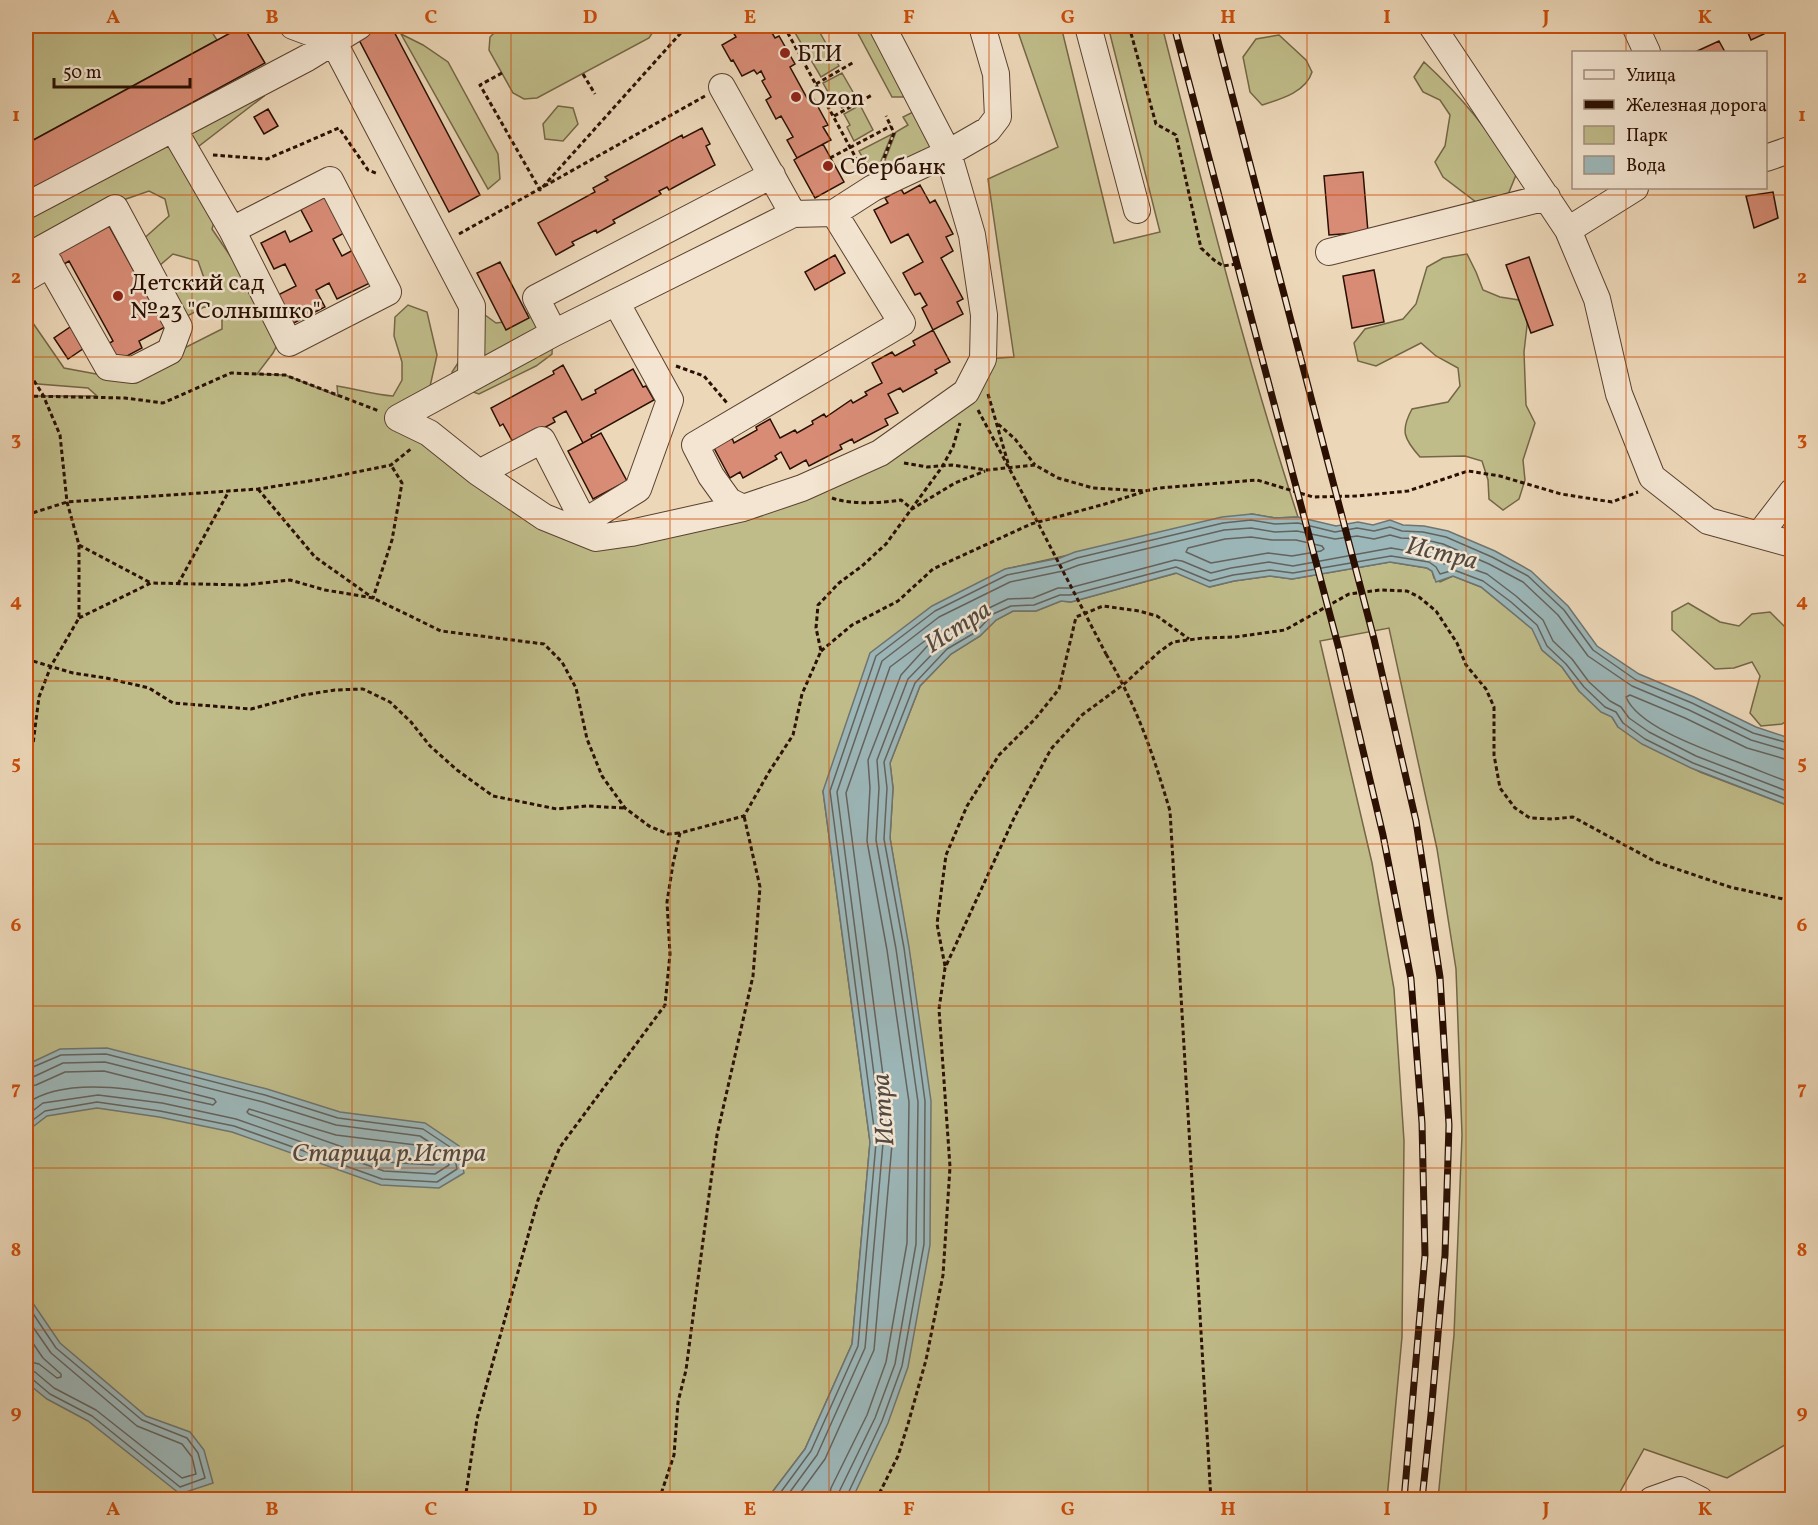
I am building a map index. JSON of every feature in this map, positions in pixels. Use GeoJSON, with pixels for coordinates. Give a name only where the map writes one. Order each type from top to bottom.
{"type":"FeatureCollection","features":[{"type":"Feature","properties":{"kind":"street"},"geometry":{"type":"LineString","coordinates":[[293,26],[333,40],[472,306],[471,378]]}},
{"type":"Feature","properties":{"kind":"street"},"geometry":{"type":"LineString","coordinates":[[26,206],[308,58],[333,40],[359,26]]}},
{"type":"Feature","properties":{"kind":"street"},"geometry":{"type":"LineString","coordinates":[[398,418],[429,433],[479,473],[544,517],[590,530],[631,533],[743,508],[802,488],[880,453],[966,392],[983,359],[984,315],[972,235],[948,153],[882,26]]}},
{"type":"Feature","properties":{"kind":"street"},"geometry":{"type":"LineString","coordinates":[[398,418],[554,333],[793,214],[834,213],[873,188],[948,153],[988,130],[998,117],[996,74],[982,26]]}},
{"type":"Feature","properties":{"kind":"street"},"geometry":{"type":"LineString","coordinates":[[1088,26],[1137,210]]}},
{"type":"Feature","properties":{"kind":"street"},"geometry":{"type":"LineString","coordinates":[[1432,26],[1568,230],[1597,299],[1619,394],[1653,477],[1708,521],[1792,544]]}},
{"type":"Feature","properties":{"kind":"street"},"geometry":{"type":"LineString","coordinates":[[1635,26],[1647,51]]}},
{"type":"Feature","properties":{"kind":"street"},"geometry":{"type":"LineString","coordinates":[[722,87],[793,214]]}},
{"type":"Feature","properties":{"kind":"street"},"geometry":{"type":"LineString","coordinates":[[174,130],[232,230],[289,343],[388,292],[330,180],[232,230]]}},
{"type":"Feature","properties":{"kind":"street"},"geometry":{"type":"LineString","coordinates":[[1767,158],[1792,148]]}},
{"type":"Feature","properties":{"kind":"street"},"geometry":{"type":"LineString","coordinates":[[554,333],[536,298],[772,175]]}},
{"type":"Feature","properties":{"kind":"street"},"geometry":{"type":"LineString","coordinates":[[1568,230],[1633,189]]}},
{"type":"Feature","properties":{"kind":"street"},"geometry":{"type":"LineString","coordinates":[[1329,252],[1547,197]]}},
{"type":"Feature","properties":{"kind":"street"},"geometry":{"type":"LineString","coordinates":[[115,208],[179,327],[170,351],[133,370],[108,368],[50,264],[41,249],[115,208]]}},
{"type":"Feature","properties":{"kind":"street"},"geometry":{"type":"LineString","coordinates":[[743,508],[729,501],[711,476],[695,444],[902,323],[834,213]]}},
{"type":"Feature","properties":{"kind":"street"},"geometry":{"type":"LineString","coordinates":[[26,278],[50,264]]}},
{"type":"Feature","properties":{"kind":"street"},"geometry":{"type":"LineString","coordinates":[[590,530],[638,489],[670,400],[616,302]]}},
{"type":"Feature","properties":{"kind":"street"},"geometry":{"type":"LineString","coordinates":[[479,473],[542,440],[590,530]]}},
{"type":"Feature","properties":{"kind":"street"},"geometry":{"type":"LineString","coordinates":[[1759,535],[1792,492]]}},
{"type":"Feature","properties":{"kind":"street"},"geometry":{"type":"LineString","coordinates":[[1652,1500],[1654,1497],[1680,1490],[1700,1500]]}},
{"type":"Feature","properties":{"kind":"path"},"geometry":{"type":"LineString","coordinates":[[540,190],[687,26]]}},
{"type":"Feature","properties":{"kind":"path"},"geometry":{"type":"LineString","coordinates":[[784,26],[873,188]]}},
{"type":"Feature","properties":{"kind":"path"},"geometry":{"type":"LineString","coordinates":[[1129,26],[1156,124],[1176,135],[1201,248],[1223,266],[1236,264]]}},
{"type":"Feature","properties":{"kind":"path"},"geometry":{"type":"LineString","coordinates":[[816,84],[854,62]]}},
{"type":"Feature","properties":{"kind":"path"},"geometry":{"type":"LineString","coordinates":[[502,73],[480,86],[540,190]]}},
{"type":"Feature","properties":{"kind":"path"},"geometry":{"type":"LineString","coordinates":[[584,74],[595,94]]}},
{"type":"Feature","properties":{"kind":"path"},"geometry":{"type":"LineString","coordinates":[[440,245],[722,87]]}},
{"type":"Feature","properties":{"kind":"path"},"geometry":{"type":"LineString","coordinates":[[834,116],[872,95]]}},
{"type":"Feature","properties":{"kind":"path"},"geometry":{"type":"LineString","coordinates":[[873,188],[894,133],[886,116]]}},
{"type":"Feature","properties":{"kind":"path"},"geometry":{"type":"LineString","coordinates":[[830,158],[891,126]]}},
{"type":"Feature","properties":{"kind":"path"},"geometry":{"type":"LineString","coordinates":[[188,153],[267,159],[339,128],[368,170],[379,174]]}},
{"type":"Feature","properties":{"kind":"path"},"geometry":{"type":"LineString","coordinates":[[646,356],[704,375],[716,390]]}},
{"type":"Feature","properties":{"kind":"path"},"geometry":{"type":"LineString","coordinates":[[983,359],[987,389],[1010,467]]}},
{"type":"Feature","properties":{"kind":"path"},"geometry":{"type":"LineString","coordinates":[[26,368],[43,395],[60,435],[67,502],[79,545],[79,618],[51,666],[39,696],[33,744],[26,768]]}},
{"type":"Feature","properties":{"kind":"path"},"geometry":{"type":"LineString","coordinates":[[26,396],[125,398],[163,403],[231,373],[285,375],[398,418]]}},
{"type":"Feature","properties":{"kind":"path"},"geometry":{"type":"LineString","coordinates":[[821,651],[816,628],[818,605],[839,583],[886,544],[942,467],[953,447],[966,392]]}},
{"type":"Feature","properties":{"kind":"path"},"geometry":{"type":"LineString","coordinates":[[966,392],[1010,467],[1106,654],[1124,684],[1151,747],[1170,812],[1211,1500]]}},
{"type":"Feature","properties":{"kind":"path"},"geometry":{"type":"LineString","coordinates":[[997,423],[1015,439],[1035,465],[1058,478],[1093,488],[1145,491]]}},
{"type":"Feature","properties":{"kind":"path"},"geometry":{"type":"LineString","coordinates":[[26,516],[67,502],[258,489],[391,465],[429,433]]}},
{"type":"Feature","properties":{"kind":"path"},"geometry":{"type":"LineString","coordinates":[[880,453],[905,464],[927,467],[952,465],[987,470]]}},
{"type":"Feature","properties":{"kind":"path"},"geometry":{"type":"LineString","coordinates":[[373,598],[392,540],[402,483],[391,465]]}},
{"type":"Feature","properties":{"kind":"path"},"geometry":{"type":"LineString","coordinates":[[912,509],[955,483],[987,470],[1035,465]]}},
{"type":"Feature","properties":{"kind":"path"},"geometry":{"type":"LineString","coordinates":[[659,1500],[674,1455],[678,1402],[686,1370],[717,1136],[753,976],[760,887],[744,816],[793,735],[802,694],[821,651],[852,625],[898,601],[933,569],[1031,524],[1159,488],[1257,480],[1313,497],[1358,496],[1408,491],[1468,471],[1500,476],[1561,494],[1612,502],[1641,491],[1653,477]]}},
{"type":"Feature","properties":{"kind":"path"},"geometry":{"type":"LineString","coordinates":[[802,488],[841,501],[901,500],[912,509]]}},
{"type":"Feature","properties":{"kind":"path"},"geometry":{"type":"LineString","coordinates":[[258,489],[315,557],[373,598],[441,632],[544,644],[562,662],[576,688],[588,739],[602,776],[625,808],[649,826],[668,834],[680,833],[744,816]]}},
{"type":"Feature","properties":{"kind":"path"},"geometry":{"type":"LineString","coordinates":[[178,584],[229,491]]}},
{"type":"Feature","properties":{"kind":"path"},"geometry":{"type":"LineString","coordinates":[[79,545],[151,584]]}},
{"type":"Feature","properties":{"kind":"path"},"geometry":{"type":"LineString","coordinates":[[79,618],[151,584],[245,585],[290,580],[325,590],[373,598]]}},
{"type":"Feature","properties":{"kind":"path"},"geometry":{"type":"LineString","coordinates":[[876,1500],[902,1445],[927,1360],[943,1275],[950,1167],[939,1009],[945,968],[1015,816],[1051,749],[1082,715],[1124,684],[1173,642],[1285,630],[1349,594],[1380,590],[1407,591],[1436,610],[1457,643],[1466,665],[1486,689],[1494,707],[1494,755],[1500,788],[1515,808],[1530,818],[1573,817],[1656,862],[1730,887],[1792,901]]}},
{"type":"Feature","properties":{"kind":"path"},"geometry":{"type":"LineString","coordinates":[[945,968],[938,924],[946,855],[967,806],[999,755],[1035,719],[1059,689],[1076,617],[1103,606],[1139,611],[1157,616],[1189,639]]}},
{"type":"Feature","properties":{"kind":"path"},"geometry":{"type":"LineString","coordinates":[[26,659],[73,674],[106,678],[149,688],[173,703],[251,709],[303,695],[363,689],[390,702],[437,752],[493,796],[557,809],[587,806],[625,808]]}},
{"type":"Feature","properties":{"kind":"path"},"geometry":{"type":"LineString","coordinates":[[465,1500],[477,1419],[538,1200],[560,1147],[665,1005],[670,954],[667,902],[680,833]]}},
{"type":"Feature","properties":{"kind":"green space"},"geometry":{"type":"Polygon","coordinates":[[[26,26],[208,26],[217,40],[26,144],[26,26]]]}},
{"type":"Feature","properties":{"kind":"green space"},"geometry":{"type":"Polygon","coordinates":[[[501,26],[657,26],[649,38],[537,98],[524,99],[513,93],[489,50],[490,37],[501,26]]]}},
{"type":"Feature","properties":{"kind":"green space"},"geometry":{"type":"Polygon","coordinates":[[[791,26],[816,26],[839,66],[821,77],[791,26]]]}},
{"type":"Feature","properties":{"kind":"green space"},"geometry":{"type":"Polygon","coordinates":[[[854,26],[872,26],[906,89],[903,97],[892,97],[854,26]]]}},
{"type":"Feature","properties":{"kind":"green space"},"geometry":{"type":"Polygon","coordinates":[[[1016,26],[1061,26],[1114,243],[1160,232],[1108,26],[1162,26],[1243,334],[1298,517],[1275,518],[1252,514],[1006,569],[823,791],[870,1142],[852,1344],[805,1449],[767,1499],[26,1499],[26,396],[97,396],[88,388],[26,383],[26,313],[64,368],[123,379],[222,329],[222,310],[204,307],[165,328],[166,293],[185,290],[204,278],[198,261],[173,254],[159,266],[140,242],[169,216],[165,199],[149,191],[126,199],[34,244],[26,253],[26,186],[41,183],[251,89],[264,96],[181,160],[195,192],[216,215],[212,229],[231,257],[255,274],[248,291],[265,310],[281,337],[273,353],[257,374],[285,375],[338,396],[337,386],[393,396],[402,380],[402,362],[394,336],[395,317],[408,305],[427,312],[437,355],[427,400],[413,413],[544,517],[631,533],[880,453],[983,359],[1014,357],[988,179],[1058,147],[1016,26]]]}},
{"type":"Feature","properties":{"kind":"green space"},"geometry":{"type":"Polygon","coordinates":[[[401,34],[423,45],[448,62],[498,154],[500,179],[488,189],[401,34]]]}},
{"type":"Feature","properties":{"kind":"green space"},"geometry":{"type":"Polygon","coordinates":[[[1279,35],[1306,60],[1312,72],[1299,90],[1262,105],[1250,92],[1243,57],[1256,39],[1279,35]]]}},
{"type":"Feature","properties":{"kind":"green space"},"geometry":{"type":"Polygon","coordinates":[[[1424,62],[1474,115],[1516,175],[1509,192],[1496,208],[1476,202],[1443,177],[1435,162],[1445,146],[1450,115],[1440,100],[1423,92],[1414,77],[1424,62]]]}},
{"type":"Feature","properties":{"kind":"green space"},"geometry":{"type":"Polygon","coordinates":[[[842,73],[857,99],[842,108],[836,98],[832,99],[823,83],[842,73]]]}},
{"type":"Feature","properties":{"kind":"green space"},"geometry":{"type":"Polygon","coordinates":[[[860,105],[873,130],[854,141],[847,127],[850,125],[844,114],[860,105]]]}},
{"type":"Feature","properties":{"kind":"green space"},"geometry":{"type":"Polygon","coordinates":[[[558,106],[573,108],[578,124],[563,141],[545,139],[543,124],[558,106]]]}},
{"type":"Feature","properties":{"kind":"green space"},"geometry":{"type":"Polygon","coordinates":[[[917,110],[931,137],[930,148],[878,178],[896,132],[908,125],[903,117],[917,110]]]}},
{"type":"Feature","properties":{"kind":"green space"},"geometry":{"type":"Polygon","coordinates":[[[892,134],[874,178],[859,151],[892,134]]]}},
{"type":"Feature","properties":{"kind":"green space"},"geometry":{"type":"Polygon","coordinates":[[[1467,254],[1483,290],[1500,297],[1519,300],[1528,317],[1524,352],[1526,405],[1535,423],[1523,460],[1525,480],[1519,499],[1503,510],[1489,499],[1488,480],[1482,461],[1465,456],[1420,457],[1410,445],[1405,434],[1406,423],[1412,409],[1448,402],[1460,386],[1458,368],[1436,356],[1421,343],[1376,366],[1358,361],[1354,343],[1365,329],[1403,319],[1416,304],[1427,267],[1443,258],[1467,254]]]}},
{"type":"Feature","properties":{"kind":"green space"},"geometry":{"type":"Polygon","coordinates":[[[481,312],[496,323],[513,321],[530,312],[553,323],[552,354],[536,366],[479,394],[460,388],[452,372],[462,357],[481,312]]]}},
{"type":"Feature","properties":{"kind":"green space"},"geometry":{"type":"Polygon","coordinates":[[[1390,562],[1427,568],[1440,582],[1453,576],[1481,587],[1533,629],[1542,650],[1562,667],[1579,691],[1612,717],[1618,727],[1700,772],[1792,807],[1792,1441],[1727,1478],[1644,1449],[1616,1499],[1438,1499],[1454,1335],[1462,1135],[1456,969],[1437,849],[1389,628],[1320,641],[1372,863],[1394,989],[1404,1141],[1402,1337],[1387,1499],[850,1500],[855,1493],[913,975],[890,838],[893,788],[890,763],[920,686],[951,654],[980,636],[996,620],[1013,611],[1036,611],[1061,601],[1071,602],[1177,573],[1210,587],[1270,576],[1292,579],[1390,562]]]}},
{"type":"Feature","properties":{"kind":"green space"},"geometry":{"type":"Polygon","coordinates":[[[1688,603],[1720,622],[1739,626],[1752,614],[1770,612],[1792,631],[1792,717],[1782,724],[1761,726],[1750,713],[1760,676],[1752,662],[1734,668],[1715,669],[1672,630],[1672,612],[1688,603]]]}},
{"type":"Feature","properties":{"kind":"water","name":"Истра"},"geometry":{"type":"Polygon","coordinates":[[[1252,514],[1275,518],[1298,517],[1336,526],[1358,522],[1373,525],[1390,520],[1403,525],[1448,531],[1495,551],[1531,571],[1568,606],[1597,646],[1639,674],[1756,727],[1792,739],[1792,807],[1691,768],[1642,744],[1618,727],[1612,717],[1601,712],[1579,691],[1562,667],[1542,650],[1532,629],[1481,587],[1453,576],[1436,582],[1432,571],[1427,568],[1390,562],[1292,579],[1270,576],[1209,587],[1176,573],[1071,602],[1061,601],[1036,611],[1013,611],[996,620],[980,636],[951,654],[920,686],[890,763],[893,788],[890,838],[909,947],[931,1101],[930,1245],[908,1367],[888,1423],[850,1499],[767,1499],[805,1449],[852,1344],[870,1142],[823,791],[870,653],[932,606],[1005,569],[1060,558],[1075,552],[1222,517],[1252,514]]]}},
{"type":"Feature","properties":{"kind":"water","name":"Старица р.Истра"},"geometry":{"type":"Polygon","coordinates":[[[107,1048],[267,1089],[340,1112],[425,1123],[459,1146],[464,1173],[439,1188],[381,1185],[232,1132],[159,1117],[97,1108],[47,1116],[26,1132],[26,1065],[60,1049],[107,1048]]]}},
{"type":"Feature","properties":{"kind":"water"},"geometry":{"type":"Polygon","coordinates":[[[26,1293],[60,1343],[146,1416],[190,1432],[204,1450],[213,1483],[180,1494],[88,1421],[47,1399],[26,1382],[26,1293]]]}},
{"type":"Feature","properties":{"kind":"building"},"geometry":{"type":"Polygon","coordinates":[[[243,26],[265,63],[34,189],[26,174],[26,144],[243,26]]]}},
{"type":"Feature","properties":{"kind":"building"},"geometry":{"type":"Polygon","coordinates":[[[377,26],[391,26],[480,195],[449,212],[357,36],[377,26]]]}},
{"type":"Feature","properties":{"kind":"building"},"geometry":{"type":"Polygon","coordinates":[[[749,26],[751,30],[760,26],[768,26],[775,38],[779,36],[795,64],[790,67],[807,98],[812,96],[828,125],[823,127],[831,140],[797,158],[787,140],[793,137],[781,116],[776,119],[766,100],[771,97],[762,81],[765,79],[761,71],[757,74],[754,70],[742,76],[722,45],[736,37],[733,32],[749,26]]]}},
{"type":"Feature","properties":{"kind":"building"},"geometry":{"type":"Polygon","coordinates":[[[749,26],[751,30],[760,26],[768,26],[775,38],[779,36],[795,64],[790,67],[807,98],[812,96],[828,125],[823,127],[831,140],[823,144],[844,182],[815,198],[794,160],[797,158],[787,140],[793,137],[781,116],[776,119],[766,100],[771,97],[762,81],[765,79],[761,71],[757,74],[754,70],[742,76],[722,45],[736,37],[733,32],[749,26]]]}},
{"type":"Feature","properties":{"kind":"building"},"geometry":{"type":"Polygon","coordinates":[[[1760,26],[1764,34],[1751,40],[1746,28],[1760,26]]]}},
{"type":"Feature","properties":{"kind":"building"},"geometry":{"type":"Polygon","coordinates":[[[1719,41],[1724,51],[1697,51],[1719,41]]]}},
{"type":"Feature","properties":{"kind":"building"},"geometry":{"type":"Polygon","coordinates":[[[268,109],[278,126],[264,134],[254,117],[268,109]]]}},
{"type":"Feature","properties":{"kind":"building"},"geometry":{"type":"Polygon","coordinates":[[[702,128],[710,144],[706,146],[715,165],[669,190],[667,187],[659,191],[661,194],[613,220],[615,223],[597,233],[596,230],[572,242],[574,245],[556,255],[538,223],[595,192],[593,188],[608,180],[605,177],[682,135],[683,138],[702,128]]]}},
{"type":"Feature","properties":{"kind":"building"},"geometry":{"type":"Polygon","coordinates":[[[1363,172],[1368,232],[1329,235],[1324,176],[1363,172]]]}},
{"type":"Feature","properties":{"kind":"building"},"geometry":{"type":"Polygon","coordinates":[[[920,185],[930,203],[935,200],[953,234],[946,237],[953,251],[941,258],[963,299],[957,302],[963,314],[933,330],[922,308],[927,305],[920,293],[915,295],[903,273],[923,262],[908,234],[891,243],[874,210],[888,203],[885,198],[901,189],[904,194],[920,185]]]}},
{"type":"Feature","properties":{"kind":"building"},"geometry":{"type":"Polygon","coordinates":[[[1773,192],[1778,218],[1754,228],[1746,196],[1773,192]]]}},
{"type":"Feature","properties":{"kind":"building"},"geometry":{"type":"Polygon","coordinates":[[[327,195],[346,232],[333,239],[342,256],[355,249],[372,282],[337,299],[329,283],[316,290],[325,307],[286,327],[272,298],[296,286],[285,264],[274,269],[261,243],[285,231],[290,242],[312,231],[300,208],[327,195]]]}},
{"type":"Feature","properties":{"kind":"building","name":"Детский сад №23 \"Солнышко\""},"geometry":{"type":"Polygon","coordinates":[[[109,226],[165,327],[139,341],[142,348],[114,363],[105,346],[113,341],[69,261],[61,266],[51,248],[82,231],[86,238],[109,226]]]}},
{"type":"Feature","properties":{"kind":"building"},"geometry":{"type":"Polygon","coordinates":[[[835,255],[845,273],[815,290],[805,272],[835,255]]]}},
{"type":"Feature","properties":{"kind":"building"},"geometry":{"type":"Polygon","coordinates":[[[1529,257],[1553,325],[1531,333],[1506,265],[1529,257]]]}},
{"type":"Feature","properties":{"kind":"building"},"geometry":{"type":"Polygon","coordinates":[[[500,262],[529,318],[506,330],[477,273],[500,262]]]}},
{"type":"Feature","properties":{"kind":"building"},"geometry":{"type":"Polygon","coordinates":[[[1374,270],[1384,322],[1352,328],[1343,276],[1374,270]]]}},
{"type":"Feature","properties":{"kind":"building"},"geometry":{"type":"Polygon","coordinates":[[[76,323],[90,344],[68,359],[54,338],[76,323]]]}},
{"type":"Feature","properties":{"kind":"building"},"geometry":{"type":"Polygon","coordinates":[[[933,330],[950,362],[935,370],[937,373],[903,392],[900,388],[888,394],[898,413],[885,419],[888,425],[854,443],[852,439],[840,445],[842,449],[809,466],[806,460],[790,469],[781,452],[775,456],[777,459],[743,478],[740,472],[730,478],[714,448],[732,438],[734,443],[757,430],[756,427],[770,419],[780,438],[795,430],[797,433],[813,424],[812,421],[824,414],[826,417],[851,400],[853,403],[867,395],[865,392],[882,383],[872,363],[892,352],[895,356],[915,345],[913,341],[933,330]]]}},
{"type":"Feature","properties":{"kind":"building"},"geometry":{"type":"Polygon","coordinates":[[[563,365],[582,400],[633,369],[643,387],[646,386],[654,400],[591,435],[592,438],[583,443],[566,411],[553,418],[555,422],[514,444],[503,424],[500,426],[491,408],[554,374],[553,371],[563,365]]]}},
{"type":"Feature","properties":{"kind":"building"},"geometry":{"type":"Polygon","coordinates":[[[601,433],[627,481],[593,499],[568,451],[601,433]]]}},
{"type":"Feature","properties":{"kind":"railway"},"geometry":{"type":"LineString","coordinates":[[1174,26],[1339,649],[1383,835],[1411,979],[1422,1123],[1425,1255],[1404,1500]]}},
{"type":"Feature","properties":{"kind":"railway"},"geometry":{"type":"LineString","coordinates":[[1214,26],[1374,639],[1416,821],[1440,977],[1449,1125],[1445,1255],[1422,1500]]}},
{"type":"Feature","properties":{"kind":"place","name":"БТИ"},"geometry":{"type":"Point","coordinates":[785,53]}},
{"type":"Feature","properties":{"kind":"place","name":"Ozon"},"geometry":{"type":"Point","coordinates":[796,97]}},
{"type":"Feature","properties":{"kind":"place","name":"Сбербанк"},"geometry":{"type":"Point","coordinates":[828,166]}},
{"type":"Feature","properties":{"kind":"place","name":"Детский сад №23 \"Солнышко\""},"geometry":{"type":"Point","coordinates":[118,296]}}]}
